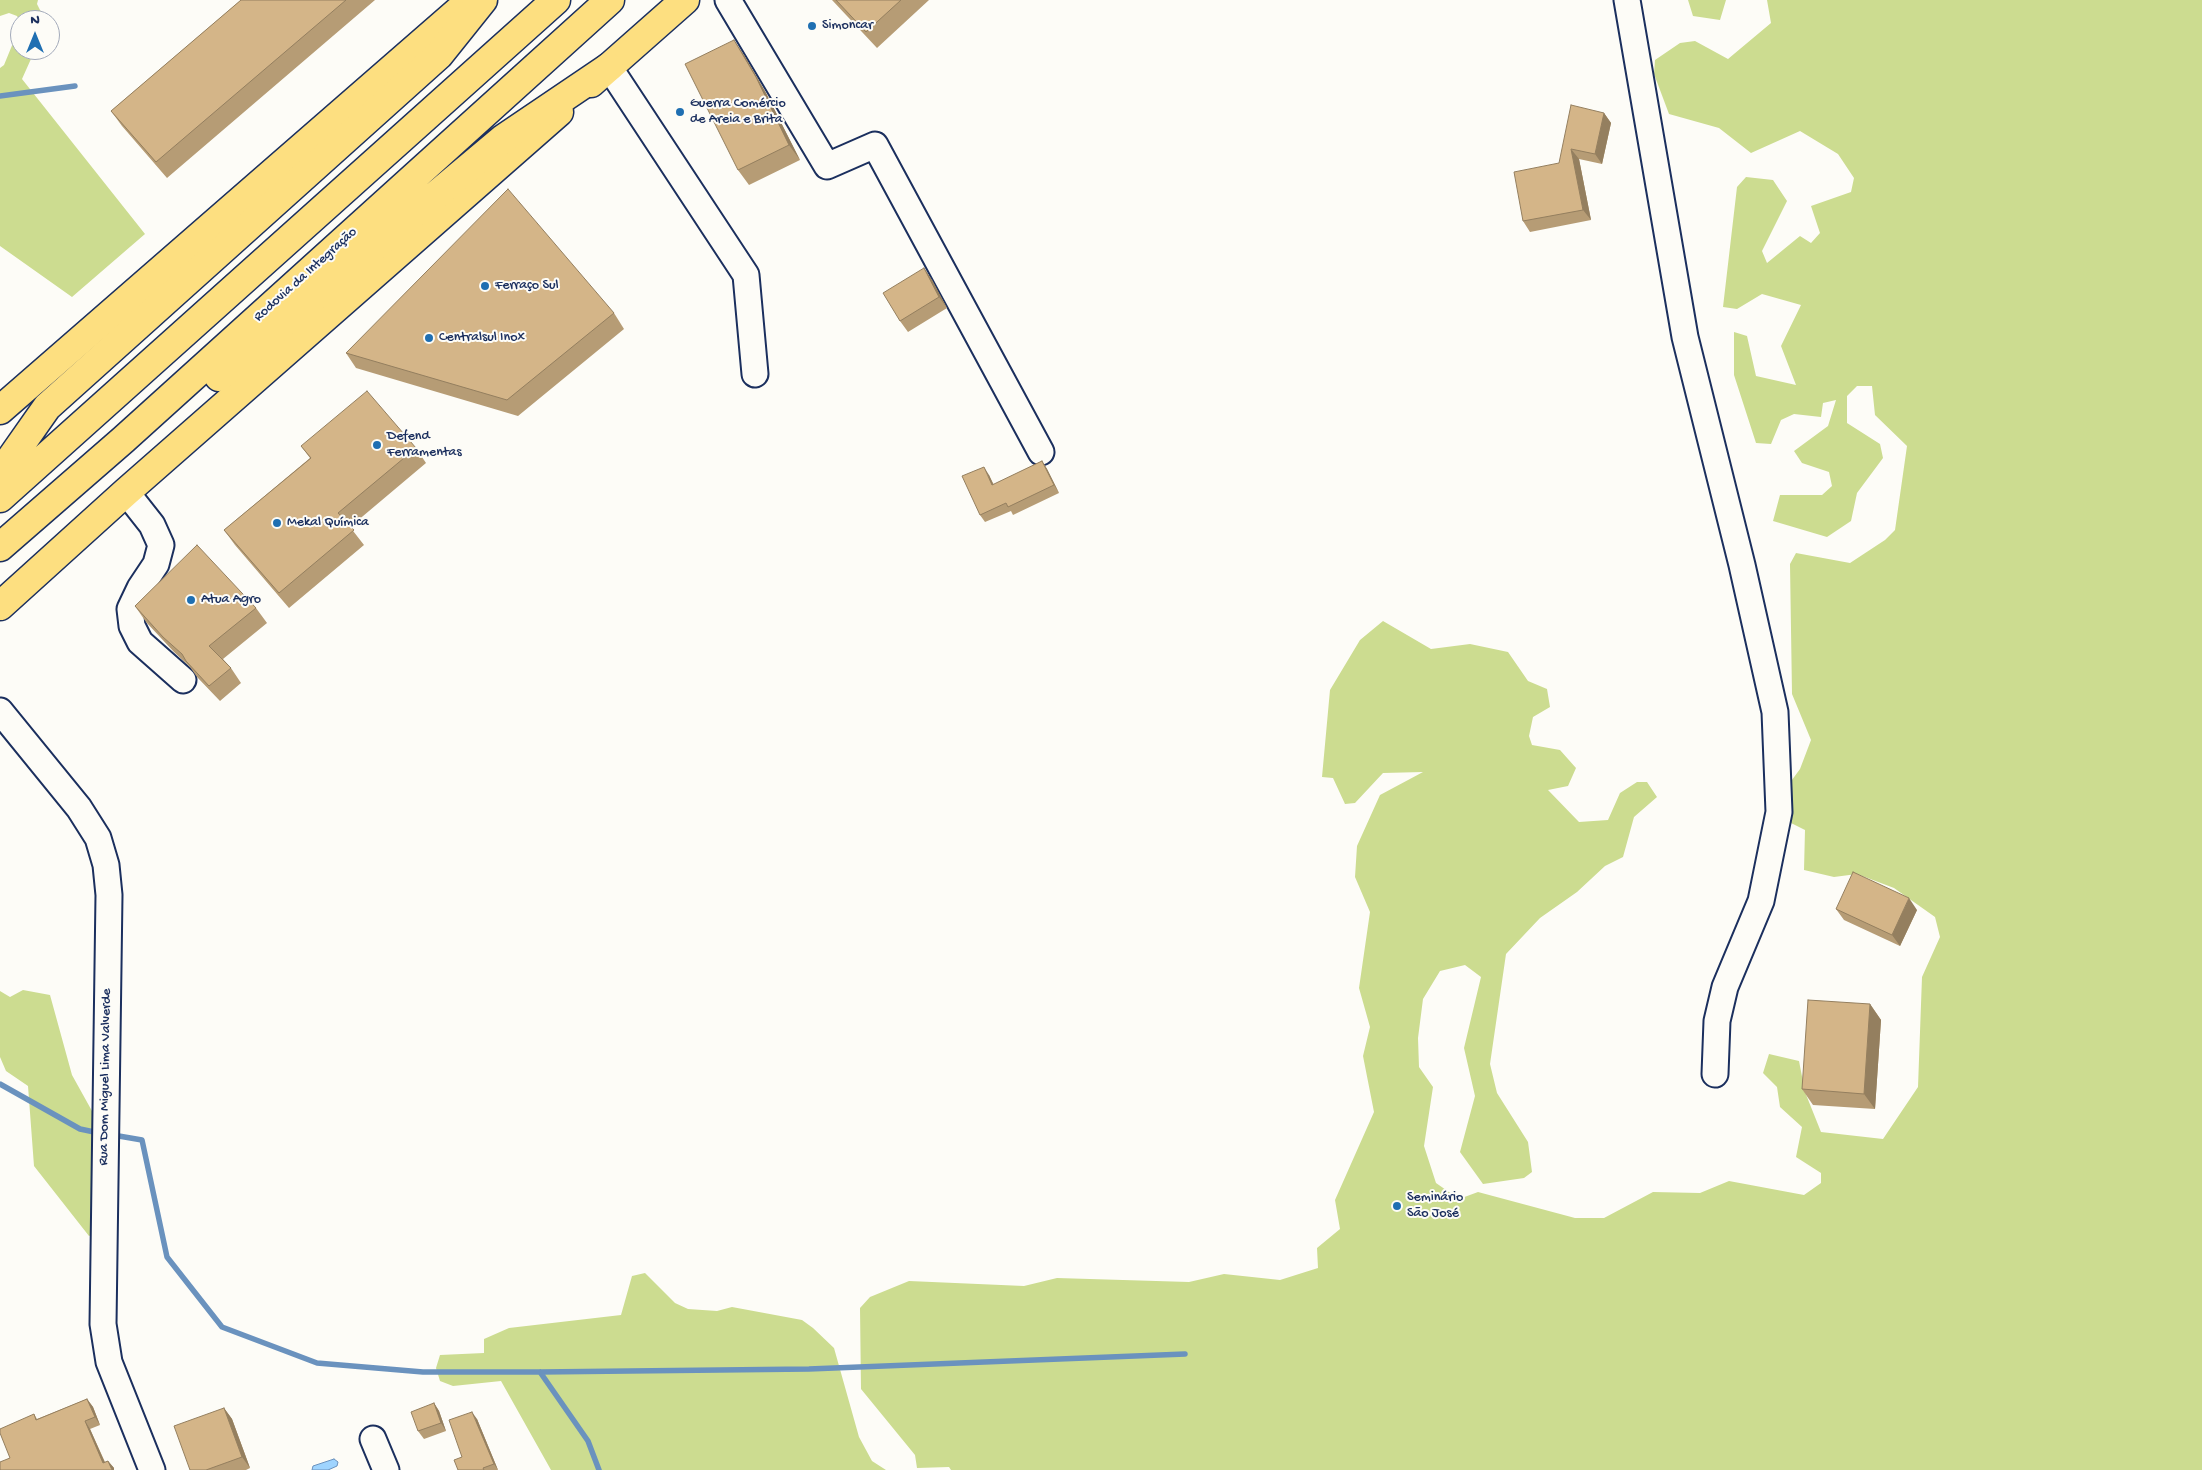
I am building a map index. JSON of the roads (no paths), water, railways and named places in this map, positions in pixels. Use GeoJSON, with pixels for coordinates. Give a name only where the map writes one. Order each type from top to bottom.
{"type":"FeatureCollection","features":[{"type":"Feature","properties":{"kind":"main road"},"geometry":{"type":"LineString","coordinates":[[0,410],[471,0]]}},
{"type":"Feature","properties":{"kind":"main road"},"geometry":{"type":"LineString","coordinates":[[0,474],[46,407],[439,55],[483,0]]}},
{"type":"Feature","properties":{"kind":"main road"},"geometry":{"type":"LineString","coordinates":[[0,498],[556,0]]}},
{"type":"Feature","properties":{"kind":"main road","name":"Rodovia da Integração"},"geometry":{"type":"LineString","coordinates":[[0,546],[123,440],[610,0]]}},
{"type":"Feature","properties":{"kind":"main road"},"geometry":{"type":"LineString","coordinates":[[0,606],[126,492],[685,0]]}},
{"type":"Feature","properties":{"kind":"main road"},"geometry":{"type":"LineString","coordinates":[[0,553],[24,541],[504,138],[608,67]]}},
{"type":"Feature","properties":{"kind":"street"},"geometry":{"type":"LineString","coordinates":[[728,0],[827,166],[875,145],[1041,452]]}},
{"type":"Feature","properties":{"kind":"street"},"geometry":{"type":"LineString","coordinates":[[1627,0],[1685,337],[1742,565],[1774,712],[1779,812],[1762,901],[1725,987],[1717,1021],[1715,1074]]}},
{"type":"Feature","properties":{"kind":"street"},"geometry":{"type":"LineString","coordinates":[[608,67],[746,275],[755,374]]}},
{"type":"Feature","properties":{"kind":"street"},"geometry":{"type":"LineString","coordinates":[[126,492],[152,525],[162,545],[156,564],[140,588],[130,609],[132,626],[140,642],[183,680]]}},
{"type":"Feature","properties":{"kind":"street","name":"Rua Dom Miguel Lima Valverde"},"geometry":{"type":"LineString","coordinates":[[0,711],[80,808],[98,838],[106,865],[109,895],[103,1324],[109,1362],[152,1470]]}},
{"type":"Feature","properties":{"kind":"street"},"geometry":{"type":"LineString","coordinates":[[373,1439],[386,1470]]}},
{"type":"Feature","properties":{"kind":"water"},"geometry":{"type":"Polygon","coordinates":[[[334,1459],[338,1462],[337,1466],[328,1470],[312,1470],[313,1466],[334,1459]]]}},
{"type":"Feature","properties":{"kind":"waterway"},"geometry":{"type":"LineString","coordinates":[[0,96],[75,86]]}},
{"type":"Feature","properties":{"kind":"waterway"},"geometry":{"type":"LineString","coordinates":[[0,1084],[80,1129],[99,1133]]}},
{"type":"Feature","properties":{"kind":"waterway"},"geometry":{"type":"LineString","coordinates":[[113,1135],[142,1140],[167,1257],[222,1327],[317,1363],[423,1372],[540,1372],[809,1369],[1185,1354]]}},
{"type":"Feature","properties":{"kind":"waterway"},"geometry":{"type":"LineString","coordinates":[[540,1372],[588,1441],[599,1470]]}},
{"type":"Feature","properties":{"kind":"place","name":"Simoncar"},"geometry":{"type":"Point","coordinates":[812,26]}},
{"type":"Feature","properties":{"kind":"place","name":"Guerra Comércio de Areia e Brita"},"geometry":{"type":"Point","coordinates":[680,112]}},
{"type":"Feature","properties":{"kind":"place","name":"Ferraço Sul"},"geometry":{"type":"Point","coordinates":[485,286]}},
{"type":"Feature","properties":{"kind":"place","name":"Centralsul Inox"},"geometry":{"type":"Point","coordinates":[429,338]}},
{"type":"Feature","properties":{"kind":"place","name":"Defend Ferramentas"},"geometry":{"type":"Point","coordinates":[377,445]}},
{"type":"Feature","properties":{"kind":"place","name":"Mekal Química"},"geometry":{"type":"Point","coordinates":[277,523]}},
{"type":"Feature","properties":{"kind":"place","name":"Atua Agro"},"geometry":{"type":"Point","coordinates":[191,600]}},
{"type":"Feature","properties":{"kind":"place","name":"Seminário São José"},"geometry":{"type":"Point","coordinates":[1397,1206]}}]}
